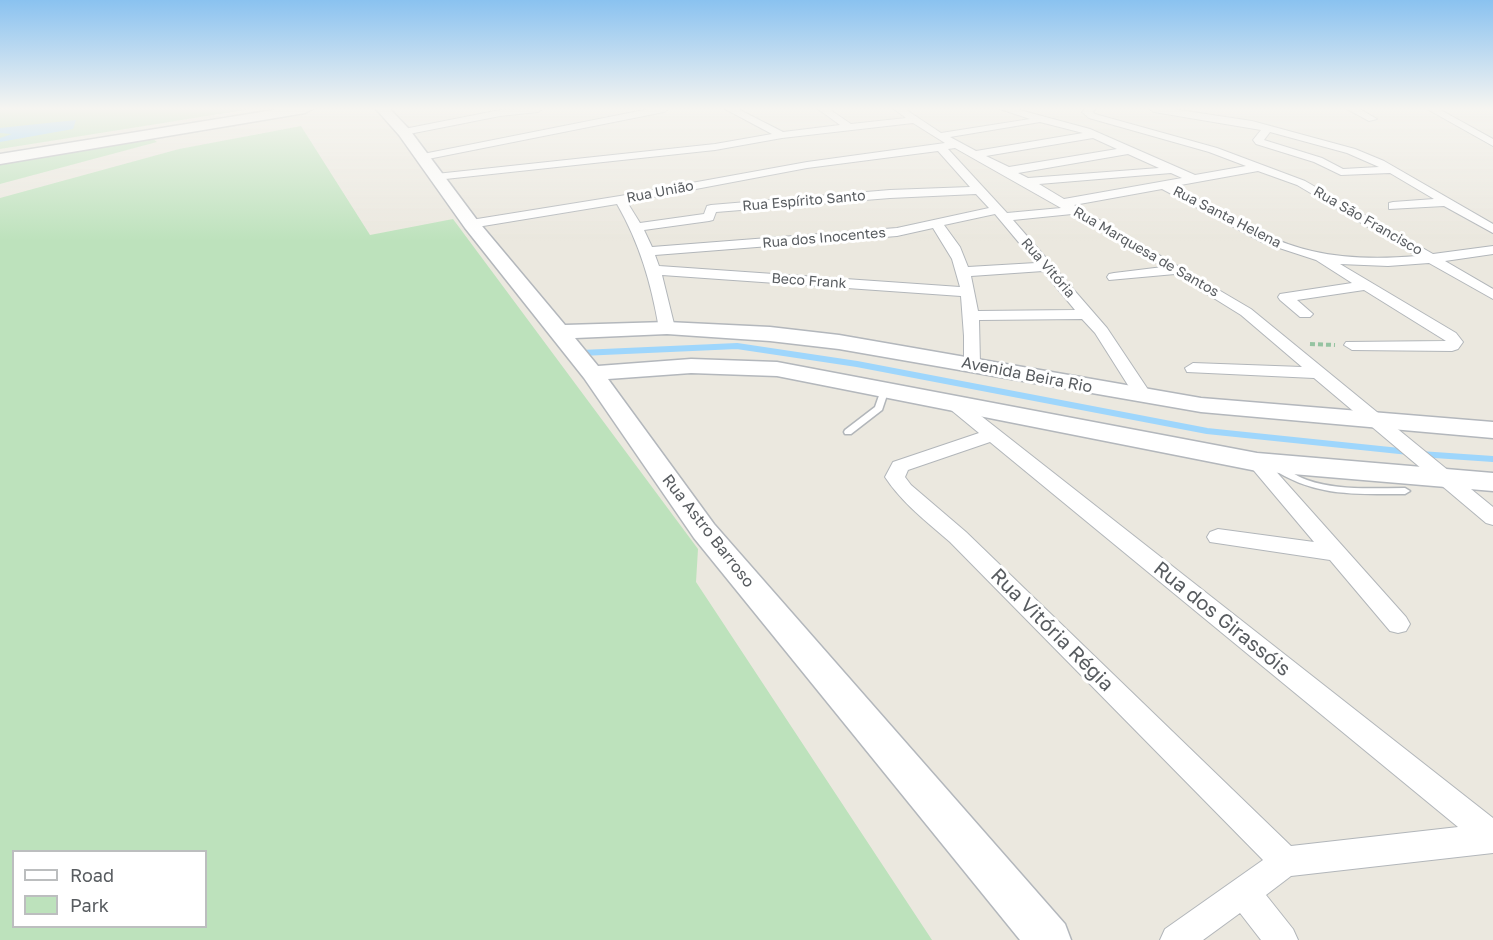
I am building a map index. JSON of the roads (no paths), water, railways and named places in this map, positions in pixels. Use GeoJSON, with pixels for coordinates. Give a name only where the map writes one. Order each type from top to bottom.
{"type":"FeatureCollection","features":[{"type":"Feature","properties":{"kind":"street"},"geometry":{"type":"LineString","coordinates":[[0,159],[37,153]]}},
{"type":"Feature","properties":{"kind":"street","name":"Rua Astro Barroso"},"geometry":{"type":"LineString","coordinates":[[420,153],[471,224],[592,373],[704,531],[1049,940]]}},
{"type":"Feature","properties":{"kind":"street"},"geometry":{"type":"LineString","coordinates":[[423,157],[444,153]]}},
{"type":"Feature","properties":{"kind":"street"},"geometry":{"type":"LineString","coordinates":[[436,177],[698,153]]}},
{"type":"Feature","properties":{"kind":"street","name":"Rua União"},"geometry":{"type":"LineString","coordinates":[[471,224],[620,200],[737,173],[869,153]]}},
{"type":"Feature","properties":{"kind":"street","name":"Rua Vitória"},"geometry":{"type":"LineString","coordinates":[[949,153],[1087,314],[1114,348],[1144,397]]}},
{"type":"Feature","properties":{"kind":"street"},"geometry":{"type":"LineString","coordinates":[[977,154],[984,153]]}},
{"type":"Feature","properties":{"kind":"street"},"geometry":{"type":"LineString","coordinates":[[1008,171],[1113,153]]}},
{"type":"Feature","properties":{"kind":"street"},"geometry":{"type":"LineString","coordinates":[[1136,153],[1197,180]]}},
{"type":"Feature","properties":{"kind":"street","name":"Rua São Francisco"},"geometry":{"type":"LineString","coordinates":[[1219,153],[1261,167],[1316,191],[1493,295]]}},
{"type":"Feature","properties":{"kind":"street"},"geometry":{"type":"LineString","coordinates":[[1297,153],[1346,173],[1391,170]]}},
{"type":"Feature","properties":{"kind":"street"},"geometry":{"type":"LineString","coordinates":[[1353,153],[1391,170],[1493,229]]}},
{"type":"Feature","properties":{"kind":"street","name":"Rua Marquesa de Santos"},"geometry":{"type":"LineString","coordinates":[[977,154],[1246,312],[1493,518]]}},
{"type":"Feature","properties":{"kind":"street"},"geometry":{"type":"LineString","coordinates":[[1276,173],[1324,163]]}},
{"type":"Feature","properties":{"kind":"street","name":"Rua dos Inocentes"},"geometry":{"type":"LineString","coordinates":[[649,251],[897,232],[1000,213],[1069,206],[1261,167]]}},
{"type":"Feature","properties":{"kind":"street"},"geometry":{"type":"LineString","coordinates":[[1026,182],[1174,170]]}},
{"type":"Feature","properties":{"kind":"street","name":"Rua Santa Helena"},"geometry":{"type":"LineString","coordinates":[[1166,186],[1271,241],[1318,256],[1366,261],[1431,258],[1493,250]]}},
{"type":"Feature","properties":{"kind":"street","name":"Rua Espírito Santo"},"geometry":{"type":"LineString","coordinates":[[638,227],[709,217],[711,209],[890,194],[979,190]]}},
{"type":"Feature","properties":{"kind":"street"},"geometry":{"type":"LineString","coordinates":[[620,200],[638,227],[649,251],[668,328]]}},
{"type":"Feature","properties":{"kind":"street"},"geometry":{"type":"LineString","coordinates":[[1393,206],[1446,202]]}},
{"type":"Feature","properties":{"kind":"street"},"geometry":{"type":"LineString","coordinates":[[936,224],[952,245],[962,272],[972,316],[972,364]]}},
{"type":"Feature","properties":{"kind":"street"},"geometry":{"type":"LineString","coordinates":[[1318,256],[1450,336],[1455,342],[1452,346],[1352,345]]}},
{"type":"Feature","properties":{"kind":"street"},"geometry":{"type":"LineString","coordinates":[[962,272],[1047,267]]}},
{"type":"Feature","properties":{"kind":"street","name":"Beco Frank"},"geometry":{"type":"LineString","coordinates":[[652,270],[966,292]]}},
{"type":"Feature","properties":{"kind":"street"},"geometry":{"type":"LineString","coordinates":[[1114,277],[1178,270]]}},
{"type":"Feature","properties":{"kind":"street"},"geometry":{"type":"LineString","coordinates":[[1305,314],[1285,297],[1365,286]]}},
{"type":"Feature","properties":{"kind":"street"},"geometry":{"type":"LineString","coordinates":[[972,316],[1087,314]]}},
{"type":"Feature","properties":{"kind":"street","name":"Avenida Beira Rio"},"geometry":{"type":"LineString","coordinates":[[560,332],[668,328],[816,339],[1201,405],[1493,430]]}},
{"type":"Feature","properties":{"kind":"street"},"geometry":{"type":"LineString","coordinates":[[592,373],[691,366],[777,369],[1263,462],[1493,482]]}},
{"type":"Feature","properties":{"kind":"street"},"geometry":{"type":"LineString","coordinates":[[1193,368],[1318,373]]}},
{"type":"Feature","properties":{"kind":"street","name":"Rua dos Girassóis"},"geometry":{"type":"LineString","coordinates":[[951,401],[1493,838]]}},
{"type":"Feature","properties":{"kind":"street","name":"Rua Vitória Régia"},"geometry":{"type":"LineString","coordinates":[[993,435],[900,466],[896,477],[904,490],[958,537],[1286,862]]}},
{"type":"Feature","properties":{"kind":"street"},"geometry":{"type":"LineString","coordinates":[[1263,462],[1336,553],[1398,624]]}},
{"type":"Feature","properties":{"kind":"street"},"geometry":{"type":"LineString","coordinates":[[1218,537],[1336,553]]}},
{"type":"Feature","properties":{"kind":"street"},"geometry":{"type":"LineString","coordinates":[[1176,940],[1286,862],[1493,838]]}},
{"type":"Feature","properties":{"kind":"street"},"geometry":{"type":"LineString","coordinates":[[1243,892],[1282,940]]}},
{"type":"Feature","properties":{"kind":"lane"},"geometry":{"type":"LineString","coordinates":[[848,432],[879,408],[885,389]]}},
{"type":"Feature","properties":{"kind":"lane"},"geometry":{"type":"LineString","coordinates":[[1263,462],[1287,476],[1324,489],[1405,491]]}},
{"type":"Feature","properties":{"kind":"waterway"},"geometry":{"type":"LineString","coordinates":[[581,353],[737,346],[857,364],[1207,431],[1409,452]]}},
{"type":"Feature","properties":{"kind":"waterway"},"geometry":{"type":"LineString","coordinates":[[1420,454],[1493,459]]}}]}
